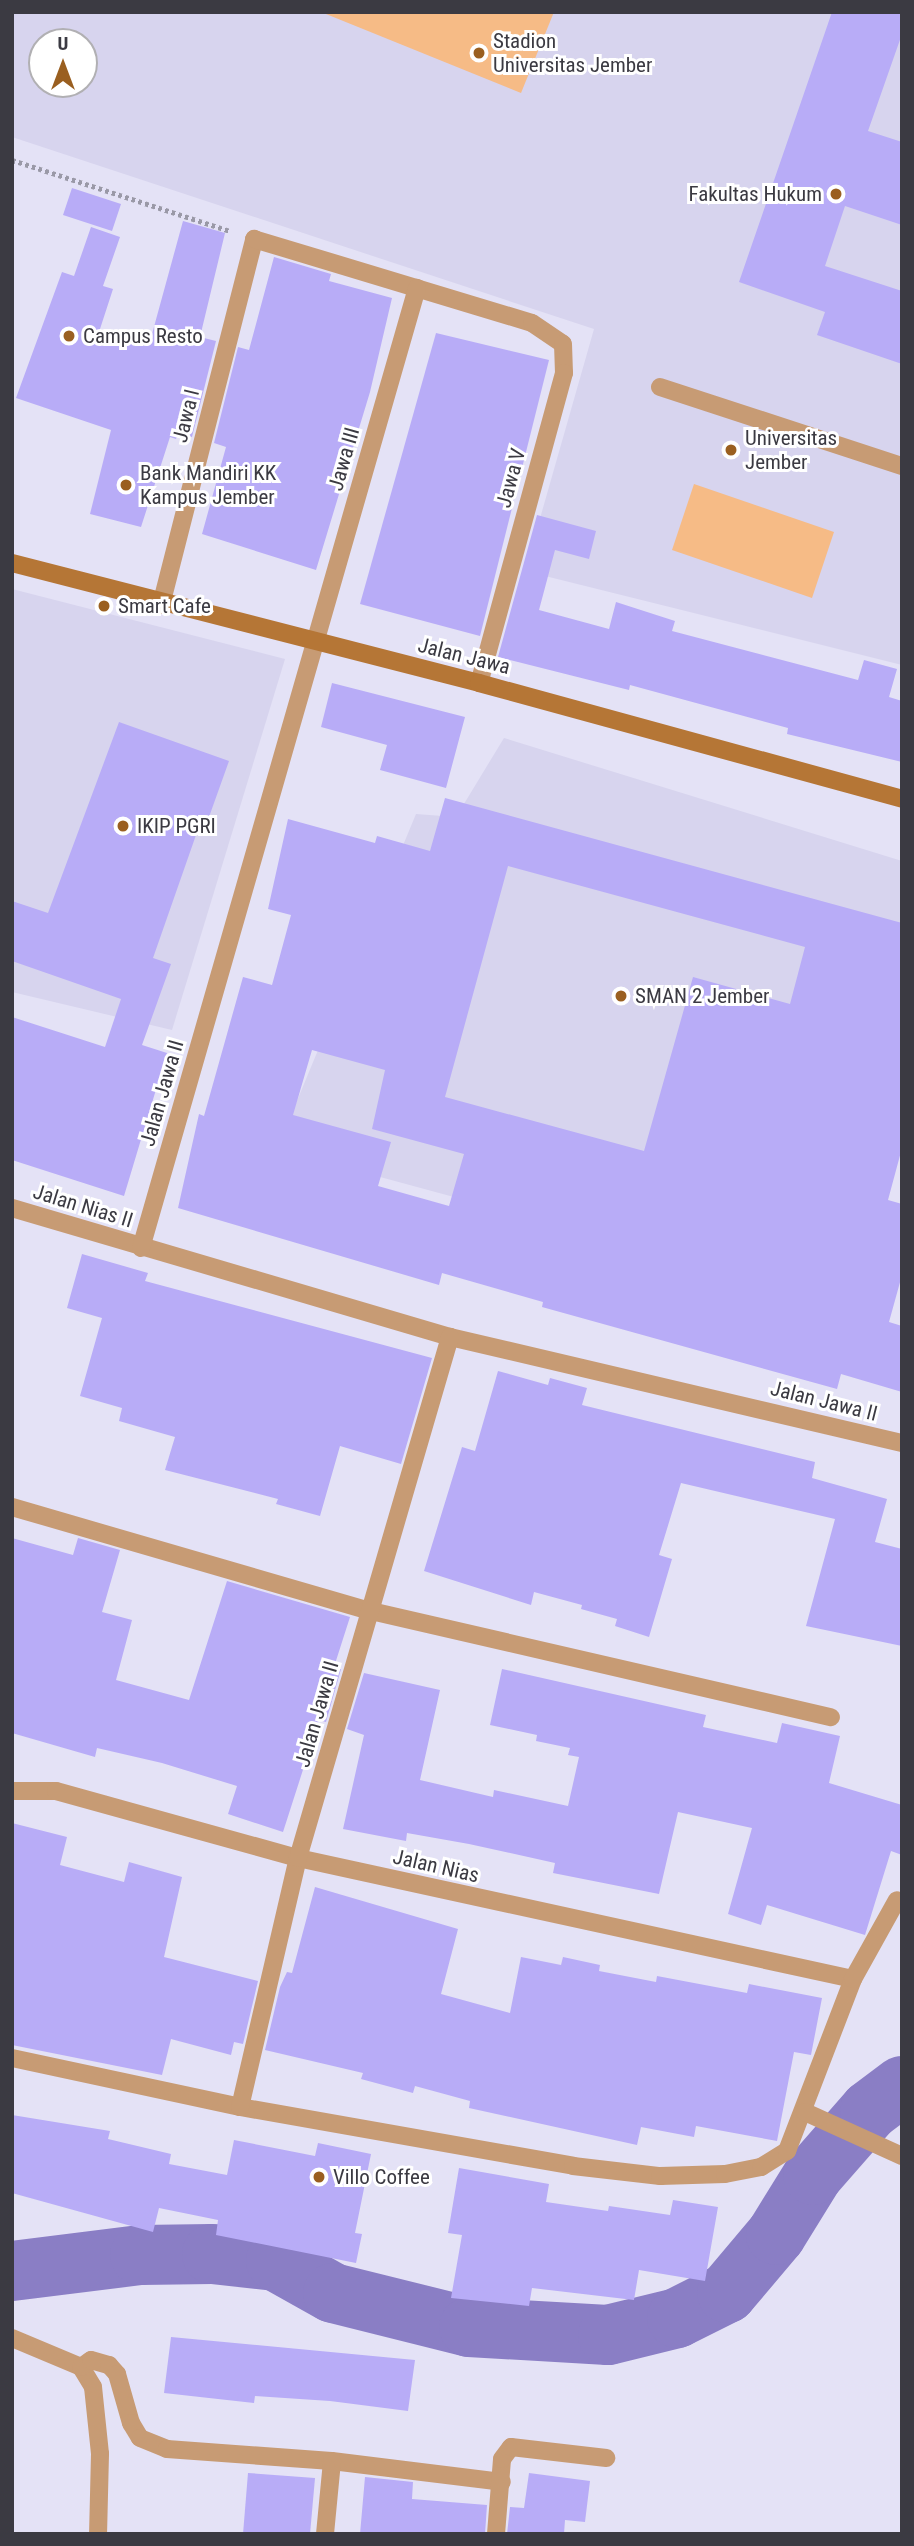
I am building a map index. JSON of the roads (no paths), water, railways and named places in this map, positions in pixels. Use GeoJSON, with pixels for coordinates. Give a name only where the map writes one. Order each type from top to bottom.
{"type":"FeatureCollection","features":[{"type":"Feature","properties":{"kind":"main road","name":"Jalan Jawa"},"geometry":{"type":"LineString","coordinates":[[12,563],[161,605],[479,683],[902,799]]}},
{"type":"Feature","properties":{"kind":"street","name":"Jawa I"},"geometry":{"type":"LineString","coordinates":[[161,605],[254,239],[417,288]]}},
{"type":"Feature","properties":{"kind":"street","name":"Jawa V"},"geometry":{"type":"LineString","coordinates":[[417,288],[511,316],[558,337],[565,364],[479,683]]}},
{"type":"Feature","properties":{"kind":"street","name":"Jawa III"},"geometry":{"type":"LineString","coordinates":[[314,642],[417,288]]}},
{"type":"Feature","properties":{"kind":"street"},"geometry":{"type":"LineString","coordinates":[[660,387],[902,466]]}},
{"type":"Feature","properties":{"kind":"street","name":"Jalan Jawa II"},"geometry":{"type":"LineString","coordinates":[[314,642],[141,1248],[450,1337],[902,1443]]}},
{"type":"Feature","properties":{"kind":"street","name":"Jalan Nias II"},"geometry":{"type":"LineString","coordinates":[[12,1208],[141,1248]]}},
{"type":"Feature","properties":{"kind":"street","name":"Jalan Jawa II"},"geometry":{"type":"LineString","coordinates":[[240,2107],[298,1857],[450,1337]]}},
{"type":"Feature","properties":{"kind":"street"},"geometry":{"type":"LineString","coordinates":[[12,1507],[371,1611],[831,1717]]}},
{"type":"Feature","properties":{"kind":"street","name":"Jalan Nias"},"geometry":{"type":"LineString","coordinates":[[12,1791],[37,1788],[76,1795],[298,1857],[853,1979]]}},
{"type":"Feature","properties":{"kind":"street"},"geometry":{"type":"LineString","coordinates":[[12,2058],[240,2107],[572,2166],[691,2177],[761,2167],[787,2151],[805,2112],[853,1979],[897,1900]]}},
{"type":"Feature","properties":{"kind":"street"},"geometry":{"type":"LineString","coordinates":[[805,2112],[830,2126],[902,2156]]}},
{"type":"Feature","properties":{"kind":"street"},"geometry":{"type":"LineString","coordinates":[[12,2338],[81,2367],[93,2387],[97,2408],[98,2534]]}},
{"type":"Feature","properties":{"kind":"street"},"geometry":{"type":"LineString","coordinates":[[81,2367],[91,2360],[109,2365],[117,2374],[131,2423],[150,2444],[221,2456],[332,2461],[502,2482]]}},
{"type":"Feature","properties":{"kind":"street"},"geometry":{"type":"LineString","coordinates":[[496,2534],[502,2459],[511,2446],[606,2458]]}},
{"type":"Feature","properties":{"kind":"street"},"geometry":{"type":"LineString","coordinates":[[325,2534],[332,2461]]}},
{"type":"Feature","properties":{"kind":"waterway"},"geometry":{"type":"LineString","coordinates":[[12,2271],[140,2255],[212,2254],[276,2261],[333,2293],[469,2327],[608,2335],[677,2318],[727,2293],[776,2235],[813,2175],[870,2110],[902,2086]]}},
{"type":"Feature","properties":{"kind":"place","name":"Stadion Universitas Jember"},"geometry":{"type":"Point","coordinates":[479,53]}},
{"type":"Feature","properties":{"kind":"place","name":"Fakultas Hukum"},"geometry":{"type":"Point","coordinates":[836,194]}},
{"type":"Feature","properties":{"kind":"place","name":"Campus Resto"},"geometry":{"type":"Point","coordinates":[69,336]}},
{"type":"Feature","properties":{"kind":"place","name":"Universitas Jember"},"geometry":{"type":"Point","coordinates":[731,450]}},
{"type":"Feature","properties":{"kind":"place","name":"Bank Mandiri KK Kampus Jember"},"geometry":{"type":"Point","coordinates":[126,485]}},
{"type":"Feature","properties":{"kind":"place","name":"Smart Cafe"},"geometry":{"type":"Point","coordinates":[104,606]}},
{"type":"Feature","properties":{"kind":"place","name":"IKIP PGRI"},"geometry":{"type":"Point","coordinates":[123,826]}},
{"type":"Feature","properties":{"kind":"place","name":"SMAN 2 Jember"},"geometry":{"type":"Point","coordinates":[621,996]}},
{"type":"Feature","properties":{"kind":"place","name":"Villo Coffee"},"geometry":{"type":"Point","coordinates":[319,2177]}}]}
